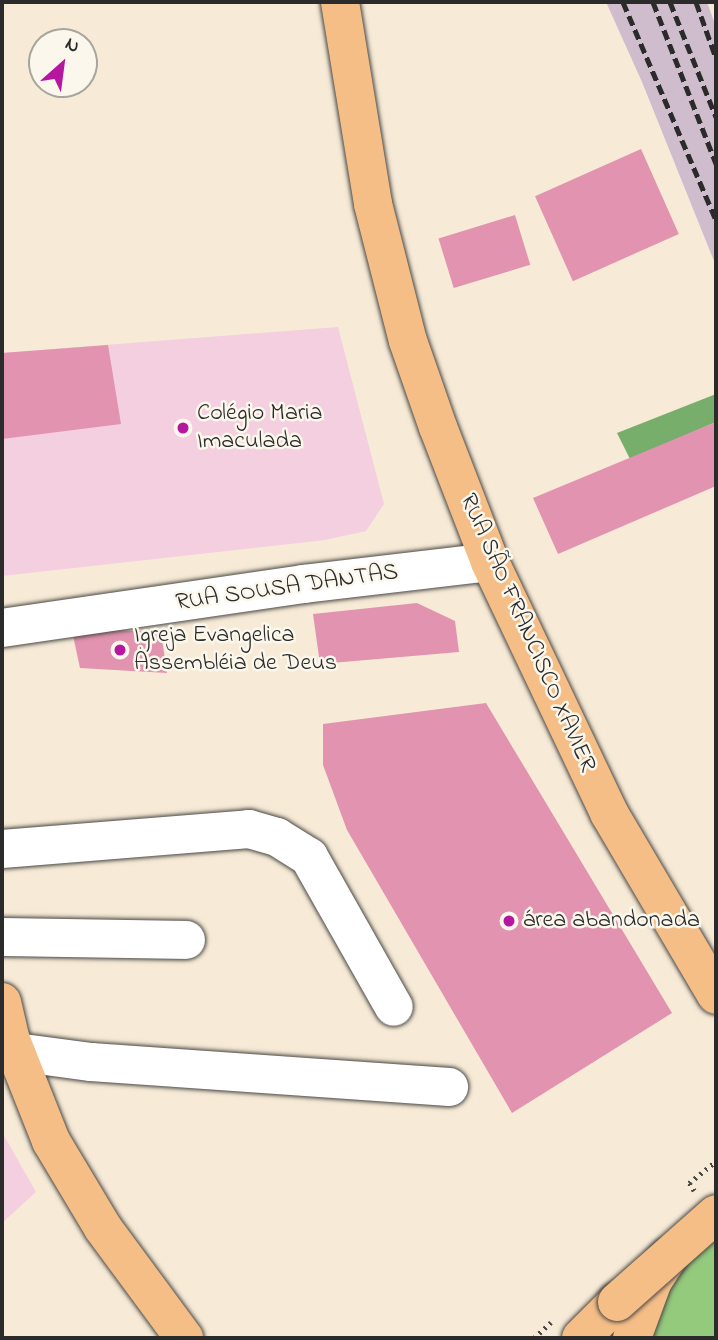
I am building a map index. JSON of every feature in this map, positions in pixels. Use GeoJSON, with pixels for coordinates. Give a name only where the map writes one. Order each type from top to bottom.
{"type":"FeatureCollection","features":[{"type":"Feature","properties":{"kind":"main road","name":"RUA SÃO FRANCISCO XAVIER"},"geometry":{"type":"LineString","coordinates":[[340,2],[373,204],[408,341],[490,562],[609,813],[716,995]]}},
{"type":"Feature","properties":{"kind":"main road"},"geometry":{"type":"LineString","coordinates":[[2,1002],[16,1052],[51,1141],[103,1228],[184,1338]]}},
{"type":"Feature","properties":{"kind":"main road"},"geometry":{"type":"LineString","coordinates":[[632,1338],[653,1281],[703,1195]]}},
{"type":"Feature","properties":{"kind":"main road"},"geometry":{"type":"LineString","coordinates":[[582,1338],[701,1225],[716,1214]]}},
{"type":"Feature","properties":{"kind":"street","name":"RUA SOUSA DANTAS"},"geometry":{"type":"LineString","coordinates":[[2,628],[304,584],[490,562]]}},
{"type":"Feature","properties":{"kind":"street"},"geometry":{"type":"LineString","coordinates":[[2,849],[248,829],[277,837],[309,857],[394,1007]]}},
{"type":"Feature","properties":{"kind":"street"},"geometry":{"type":"LineString","coordinates":[[2,937],[186,940]]}},
{"type":"Feature","properties":{"kind":"street"},"geometry":{"type":"LineString","coordinates":[[16,1052],[91,1062],[449,1087]]}},
{"type":"Feature","properties":{"kind":"path"},"geometry":{"type":"LineString","coordinates":[[703,1195],[716,1161]]}},
{"type":"Feature","properties":{"kind":"shaded area"},"geometry":{"type":"Polygon","coordinates":[[[606,2],[707,2],[716,27],[716,266],[642,82],[606,2]]]}},
{"type":"Feature","properties":{"kind":"shaded area","name":"Colégio Maria Imaculada"},"geometry":{"type":"Polygon","coordinates":[[[338,327],[384,504],[366,531],[325,540],[2,576],[2,353],[338,327]]]}},
{"type":"Feature","properties":{"kind":"shaded area"},"geometry":{"type":"Polygon","coordinates":[[[2,1132],[36,1192],[2,1223],[2,1132]]]}},
{"type":"Feature","properties":{"kind":"green space"},"geometry":{"type":"Polygon","coordinates":[[[716,394],[716,422],[630,459],[617,433],[716,394]]]}},
{"type":"Feature","properties":{"kind":"green space"},"geometry":{"type":"Polygon","coordinates":[[[716,1238],[716,1338],[648,1338],[676,1266],[716,1238]]]}},
{"type":"Feature","properties":{"kind":"building"},"geometry":{"type":"Polygon","coordinates":[[[641,149],[679,234],[573,281],[535,196],[641,149]]]}},
{"type":"Feature","properties":{"kind":"building"},"geometry":{"type":"Polygon","coordinates":[[[515,215],[530,265],[454,288],[438,238],[515,215]]]}},
{"type":"Feature","properties":{"kind":"building"},"geometry":{"type":"Polygon","coordinates":[[[108,345],[121,424],[2,439],[2,353],[108,345]]]}},
{"type":"Feature","properties":{"kind":"building"},"geometry":{"type":"Polygon","coordinates":[[[716,422],[716,486],[558,554],[533,498],[716,422]]]}},
{"type":"Feature","properties":{"kind":"building"},"geometry":{"type":"Polygon","coordinates":[[[417,603],[455,621],[459,652],[320,664],[313,614],[417,603]]]}},
{"type":"Feature","properties":{"kind":"building","name":"Igreja Evangelica Assembléia de Deus"},"geometry":{"type":"Polygon","coordinates":[[[72,631],[161,632],[167,673],[80,668],[72,631]]]}},
{"type":"Feature","properties":{"kind":"building","name":"área abandonada"},"geometry":{"type":"Polygon","coordinates":[[[486,703],[672,1013],[512,1113],[347,830],[323,765],[323,724],[486,703]]]}},
{"type":"Feature","properties":{"kind":"railway"},"geometry":{"type":"LineString","coordinates":[[623,2],[716,220]]}},
{"type":"Feature","properties":{"kind":"railway"},"geometry":{"type":"LineString","coordinates":[[653,2],[716,164]]}},
{"type":"Feature","properties":{"kind":"railway"},"geometry":{"type":"LineString","coordinates":[[670,2],[716,117]]}},
{"type":"Feature","properties":{"kind":"railway"},"geometry":{"type":"LineString","coordinates":[[696,2],[716,58]]}},
{"type":"Feature","properties":{"kind":"place","name":"Colégio Maria Imaculada"},"geometry":{"type":"Point","coordinates":[183,428]}},
{"type":"Feature","properties":{"kind":"place","name":"Igreja Evangelica Assembléia de Deus"},"geometry":{"type":"Point","coordinates":[120,650]}},
{"type":"Feature","properties":{"kind":"place","name":"área abandonada"},"geometry":{"type":"Point","coordinates":[509,921]}}]}
